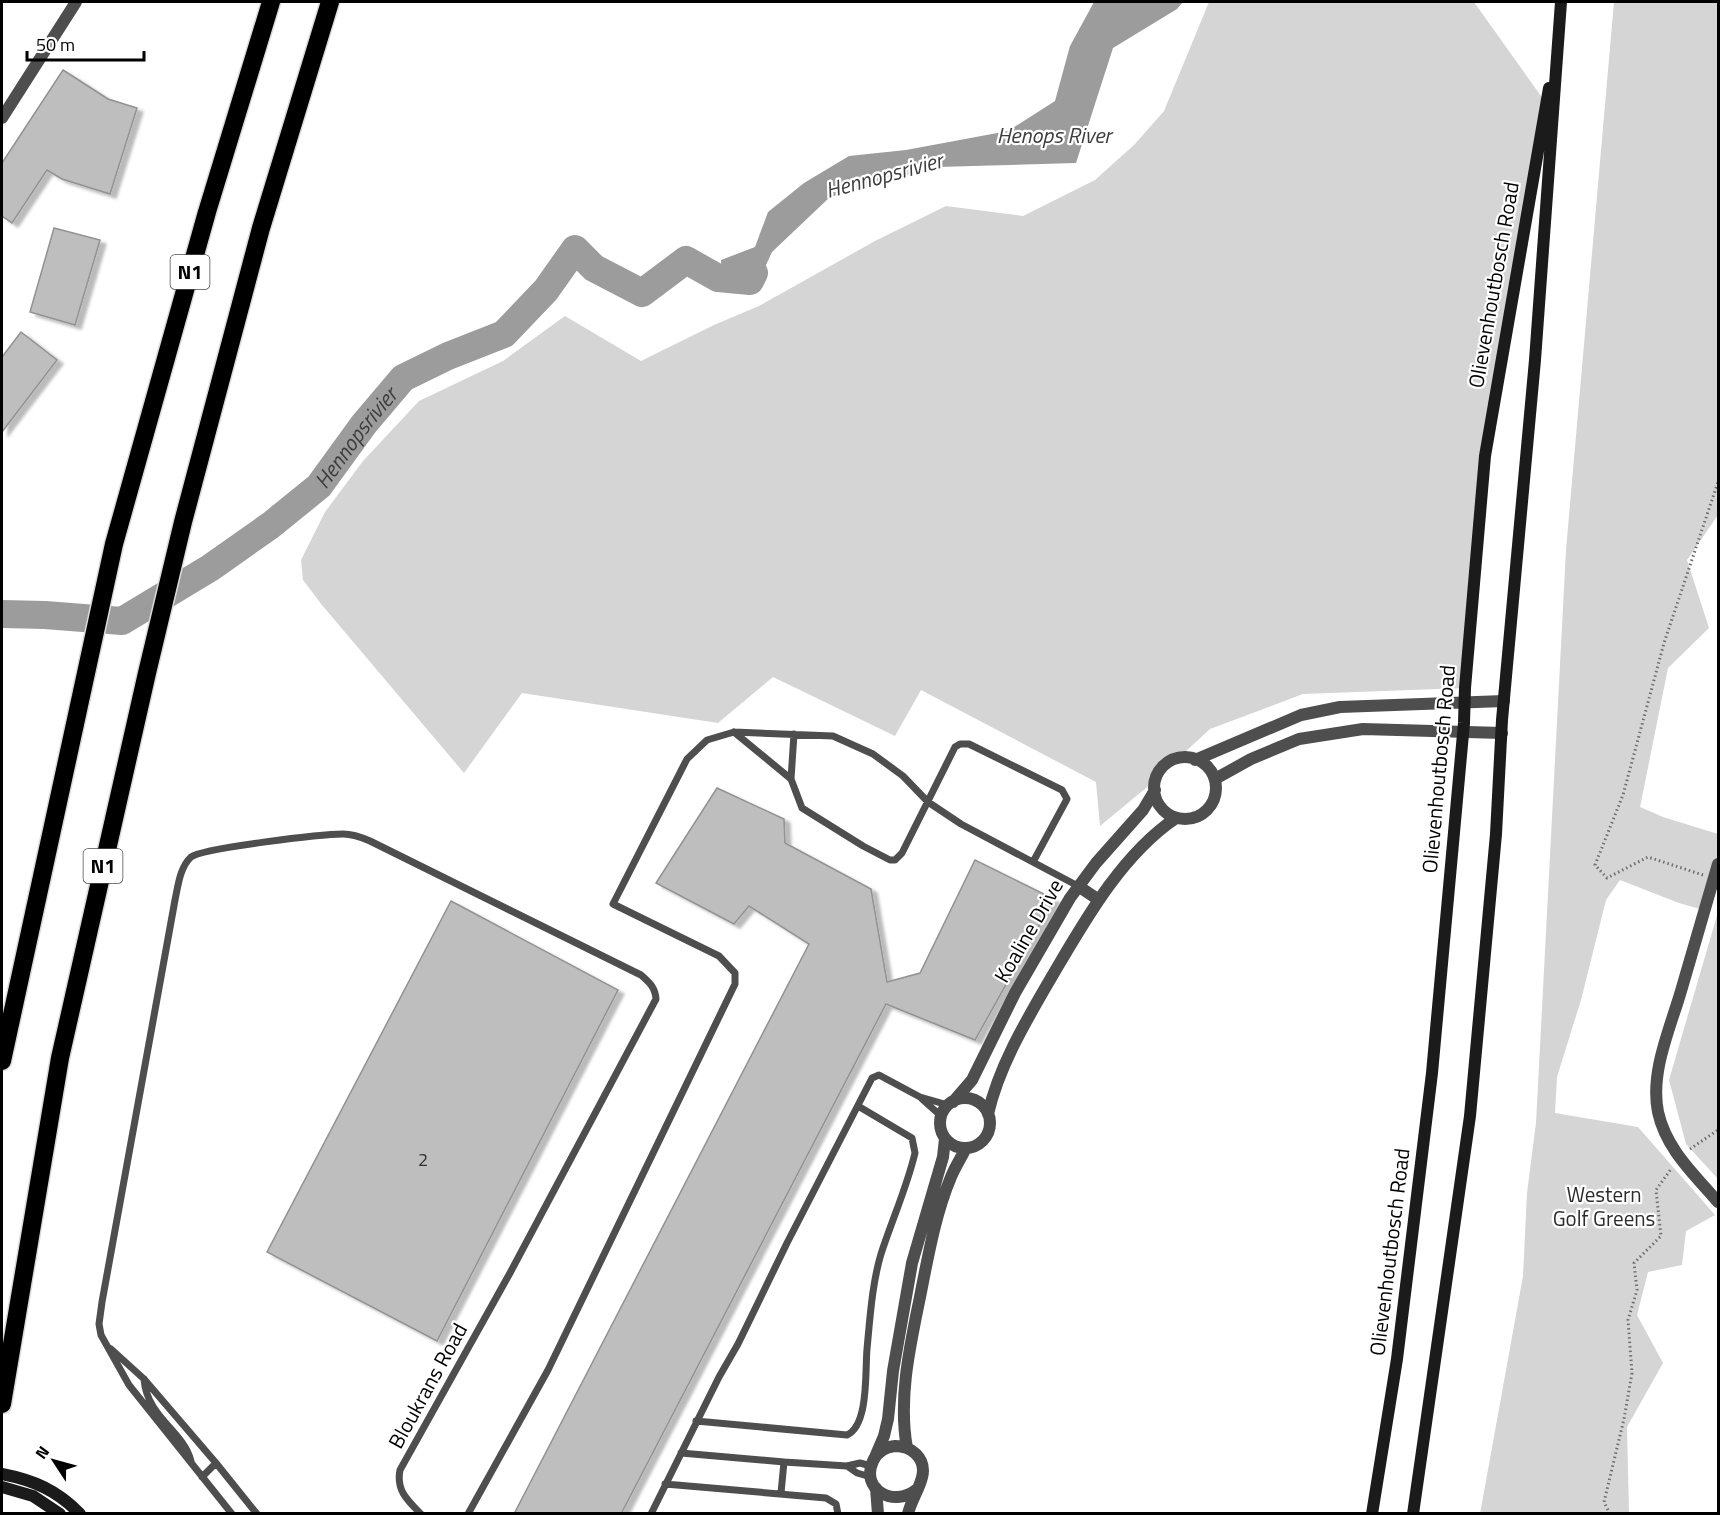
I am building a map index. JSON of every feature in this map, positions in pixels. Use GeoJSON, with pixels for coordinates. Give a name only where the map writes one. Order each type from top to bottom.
{"type":"FeatureCollection","features":[{"type":"Feature","properties":{"kind":"highway","name":"N1"},"geometry":{"type":"LineString","coordinates":[[2,1060],[114,544],[207,212],[271,2]]}},
{"type":"Feature","properties":{"kind":"highway","name":"N1"},"geometry":{"type":"LineString","coordinates":[[2,1404],[60,1058],[147,673],[183,522],[261,228],[330,2]]}},
{"type":"Feature","properties":{"kind":"main road","name":"Olievenhoutbosch Road"},"geometry":{"type":"LineString","coordinates":[[1413,1514],[1470,1116],[1537,337],[1561,2]]}},
{"type":"Feature","properties":{"kind":"main road","name":"Olievenhoutbosch Road"},"geometry":{"type":"LineString","coordinates":[[1371,1514],[1397,1359],[1431,1085],[1485,456],[1559,30]]}},
{"type":"Feature","properties":{"kind":"main road"},"geometry":{"type":"LineString","coordinates":[[2,1474],[36,1482],[53,1491],[80,1514]]}},
{"type":"Feature","properties":{"kind":"main road"},"geometry":{"type":"LineString","coordinates":[[2,1487],[33,1496],[60,1514]]}},
{"type":"Feature","properties":{"kind":"street"},"geometry":{"type":"LineString","coordinates":[[2,118],[76,2]]}},
{"type":"Feature","properties":{"kind":"street","name":"Koaline Drive"},"geometry":{"type":"LineString","coordinates":[[947,1108],[972,1080],[1015,993],[1078,886],[1143,810],[1155,790],[1157,775],[1167,764],[1187,757],[1196,760],[1301,716],[1340,707],[1504,701]]}},
{"type":"Feature","properties":{"kind":"street"},"geometry":{"type":"LineString","coordinates":[[1196,760],[1208,766],[1215,779],[1251,759],[1299,739],[1363,729],[1502,733]]}},
{"type":"Feature","properties":{"kind":"street","name":"Koaline Drive"},"geometry":{"type":"LineString","coordinates":[[988,1114],[994,1088],[1031,1012],[1074,937],[1099,900],[1155,832],[1176,818],[1191,819],[1204,812],[1214,801],[1215,779]]}},
{"type":"Feature","properties":{"kind":"street"},"geometry":{"type":"LineString","coordinates":[[1155,790],[1156,797],[1164,810],[1176,818]]}},
{"type":"Feature","properties":{"kind":"street"},"geometry":{"type":"LineString","coordinates":[[1719,864],[1659,1065],[1657,1083],[1658,1113],[1670,1143],[1678,1158],[1719,1202]]}},
{"type":"Feature","properties":{"kind":"street"},"geometry":{"type":"LineString","coordinates":[[1078,886],[1099,900]]}},
{"type":"Feature","properties":{"kind":"street"},"geometry":{"type":"LineString","coordinates":[[961,1099],[977,1102],[988,1114],[990,1122],[986,1137],[974,1147],[966,1148],[958,1148],[945,1139],[941,1131],[947,1108],[961,1099]]}},
{"type":"Feature","properties":{"kind":"street"},"geometry":{"type":"LineString","coordinates":[[878,1514],[873,1472],[888,1419],[893,1371],[912,1263],[943,1157],[945,1139]]}},
{"type":"Feature","properties":{"kind":"street"},"geometry":{"type":"LineString","coordinates":[[907,1448],[904,1415],[908,1357],[933,1231],[951,1176],[966,1148]]}},
{"type":"Feature","properties":{"kind":"street"},"geometry":{"type":"LineString","coordinates":[[873,1472],[889,1446],[907,1448],[920,1459],[921,1483],[916,1490],[908,1514]]}},
{"type":"Feature","properties":{"kind":"street"},"geometry":{"type":"LineString","coordinates":[[873,1472],[881,1493],[895,1498],[903,1497],[916,1490]]}},
{"type":"Feature","properties":{"kind":"lane"},"geometry":{"type":"LineString","coordinates":[[734,732],[791,779]]}},
{"type":"Feature","properties":{"kind":"lane"},"geometry":{"type":"LineString","coordinates":[[468,1514],[548,1370],[735,984],[735,973],[719,956],[613,904],[687,759],[707,740],[734,732],[833,736],[873,754],[903,776],[928,802],[961,824],[1078,886]]}},
{"type":"Feature","properties":{"kind":"lane"},"geometry":{"type":"LineString","coordinates":[[794,734],[791,779],[802,808],[890,860],[895,860],[902,853],[955,747],[960,744],[969,744],[1062,790],[1067,799],[1033,862]]}},
{"type":"Feature","properties":{"kind":"lane","name":"Bloukrans Road"},"geometry":{"type":"LineString","coordinates":[[193,1466],[129,1385],[107,1345],[99,1324],[179,882],[184,866],[192,856],[198,853],[333,834],[354,835],[641,975],[654,988],[656,999],[510,1273],[400,1470],[399,1488],[421,1514]]}},
{"type":"Feature","properties":{"kind":"lane"},"geometry":{"type":"LineString","coordinates":[[651,1514],[872,1078],[876,1075],[947,1108]]}},
{"type":"Feature","properties":{"kind":"lane"},"geometry":{"type":"LineString","coordinates":[[920,1097],[947,1108]]}},
{"type":"Feature","properties":{"kind":"lane"},"geometry":{"type":"LineString","coordinates":[[696,1422],[847,1435],[857,1427],[864,1393],[871,1305],[881,1256],[915,1153],[912,1138],[858,1106]]}},
{"type":"Feature","properties":{"kind":"lane"},"geometry":{"type":"LineString","coordinates":[[107,1345],[144,1379],[257,1514]]}},
{"type":"Feature","properties":{"kind":"lane"},"geometry":{"type":"LineString","coordinates":[[144,1379],[145,1392],[151,1405],[186,1450],[193,1466],[232,1514]]}},
{"type":"Feature","properties":{"kind":"lane"},"geometry":{"type":"LineString","coordinates":[[681,1453],[847,1466],[860,1463],[873,1472]]}},
{"type":"Feature","properties":{"kind":"lane"},"geometry":{"type":"LineString","coordinates":[[781,1493],[784,1462]]}},
{"type":"Feature","properties":{"kind":"lane"},"geometry":{"type":"LineString","coordinates":[[202,1477],[216,1463]]}},
{"type":"Feature","properties":{"kind":"lane"},"geometry":{"type":"LineString","coordinates":[[847,1466],[857,1473],[873,1472]]}},
{"type":"Feature","properties":{"kind":"lane"},"geometry":{"type":"LineString","coordinates":[[665,1484],[826,1498],[836,1504],[838,1514]]}},
{"type":"Feature","properties":{"kind":"path"},"geometry":{"type":"LineString","coordinates":[[1714,879],[1648,857],[1607,878],[1595,865],[1623,795],[1664,643],[1719,482]]}},
{"type":"Feature","properties":{"kind":"path"},"geometry":{"type":"LineString","coordinates":[[1610,1514],[1604,1502],[1624,1419],[1632,1374],[1628,1320],[1637,1290],[1634,1263],[1660,1236],[1656,1190],[1678,1158],[1719,1130]]}},
{"type":"Feature","properties":{"kind":"green space"},"geometry":{"type":"Polygon","coordinates":[[[1209,2],[1474,2],[1546,103],[1500,369],[1465,688],[1303,694],[1210,729],[1146,788],[1100,826],[1096,782],[921,690],[895,736],[773,677],[718,723],[522,693],[464,773],[303,580],[301,560],[325,512],[363,461],[419,401],[503,361],[565,316],[641,361],[759,306],[875,241],[946,206],[1023,216],[1095,180],[1135,144],[1164,111],[1209,2]]]}},
{"type":"Feature","properties":{"kind":"green space","name":"Western Golf Greens"},"geometry":{"type":"Polygon","coordinates":[[[1614,2],[1718,2],[1718,515],[1687,560],[1709,628],[1668,668],[1640,807],[1663,817],[1718,834],[1718,856],[1703,910],[1620,880],[1606,900],[1581,1000],[1557,1077],[1555,1113],[1638,1127],[1715,1215],[1686,1231],[1682,1265],[1648,1272],[1637,1315],[1663,1363],[1627,1427],[1629,1513],[1480,1514],[1523,1276],[1527,1193],[1536,1123],[1566,550],[1614,2]]]}},
{"type":"Feature","properties":{"kind":"green space"},"geometry":{"type":"Polygon","coordinates":[[[1718,912],[1718,1179],[1686,1144],[1669,1080],[1718,912]]]}},
{"type":"Feature","properties":{"kind":"water","name":"Henops River"},"geometry":{"type":"Polygon","coordinates":[[[1094,2],[1183,2],[1177,9],[1113,48],[1076,163],[937,167],[830,197],[772,252],[755,289],[722,285],[721,260],[755,247],[768,212],[804,183],[849,156],[906,150],[1008,131],[1055,101],[1070,46],[1094,2]]]}},
{"type":"Feature","properties":{"kind":"building"},"geometry":{"type":"Polygon","coordinates":[[[63,70],[108,99],[137,108],[110,194],[62,179],[47,170],[12,223],[2,216],[2,163],[63,70]]]}},
{"type":"Feature","properties":{"kind":"building"},"geometry":{"type":"Polygon","coordinates":[[[54,228],[100,240],[75,325],[30,312],[54,228]]]}},
{"type":"Feature","properties":{"kind":"building"},"geometry":{"type":"Polygon","coordinates":[[[21,332],[57,360],[2,432],[2,357],[21,332]]]}},
{"type":"Feature","properties":{"kind":"building"},"geometry":{"type":"Polygon","coordinates":[[[717,788],[784,819],[785,843],[871,889],[887,982],[920,973],[975,860],[1054,899],[975,1040],[886,1004],[621,1514],[514,1514],[809,944],[749,906],[734,924],[656,883],[717,788]]]}},
{"type":"Feature","properties":{"kind":"building"},"geometry":{"type":"Polygon","coordinates":[[[451,901],[618,990],[437,1341],[267,1252],[451,901]]]}},
{"type":"Feature","properties":{"kind":"waterway","name":"Hennopsrivier"},"geometry":{"type":"LineString","coordinates":[[2,614],[122,621],[210,568],[271,525],[319,486],[364,424],[403,378],[448,356],[504,334],[546,290],[575,249],[594,268],[642,293],[686,260],[718,278],[750,281],[754,273]]}}]}
